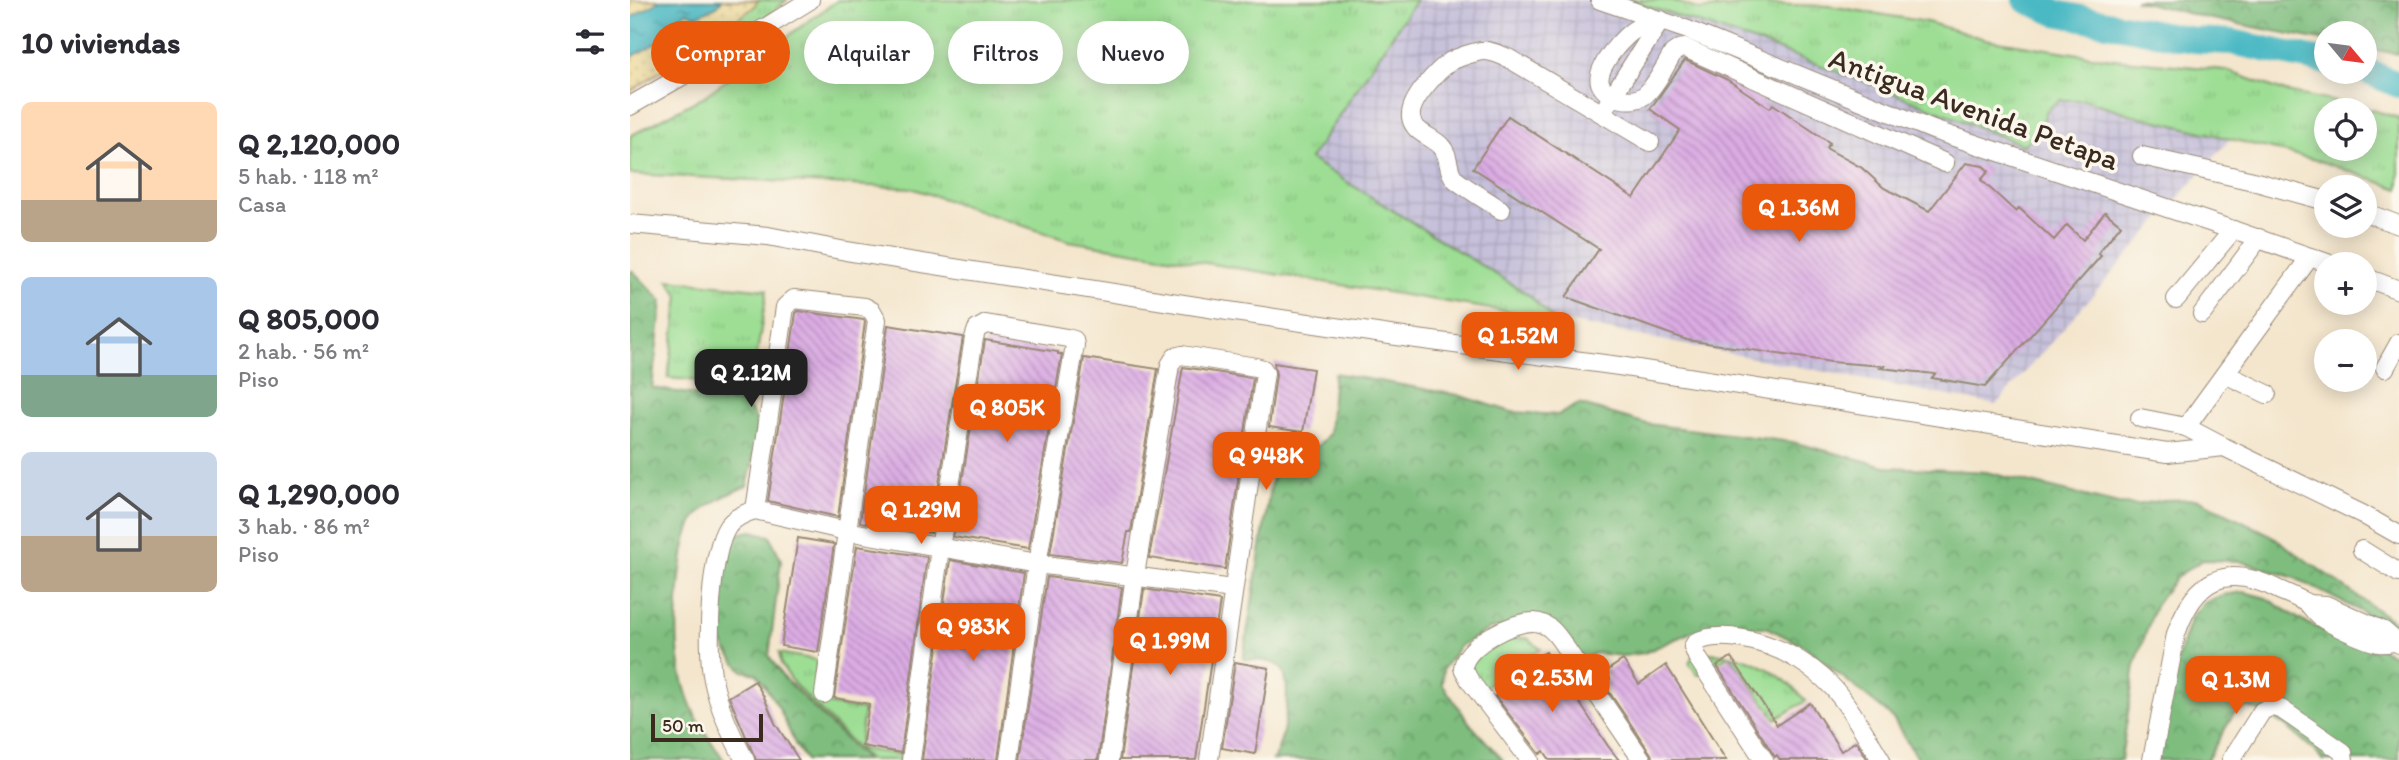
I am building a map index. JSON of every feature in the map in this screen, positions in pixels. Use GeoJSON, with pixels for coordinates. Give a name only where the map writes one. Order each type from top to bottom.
{"type":"FeatureCollection","features":[{"type":"Feature","properties":{"kind":"street"},"geometry":{"type":"LineString","coordinates":[[630,106],[810,0]]}},
{"type":"Feature","properties":{"kind":"street","name":"Antigua Avenida Petapa"},"geometry":{"type":"LineString","coordinates":[[1600,0],[1933,130],[2314,258]]}},
{"type":"Feature","properties":{"kind":"street"},"geometry":{"type":"LineString","coordinates":[[1602,113],[1658,24]]}},
{"type":"Feature","properties":{"kind":"street"},"geometry":{"type":"LineString","coordinates":[[1613,95],[1628,101],[1638,99],[1647,93],[1673,53],[1685,48],[1945,163]]}},
{"type":"Feature","properties":{"kind":"street"},"geometry":{"type":"LineString","coordinates":[[1502,210],[1456,180],[1445,150],[1421,133],[1410,115],[1413,104],[1437,72],[1453,60],[1482,51],[1493,51],[1650,142]]}},
{"type":"Feature","properties":{"kind":"street"},"geometry":{"type":"LineString","coordinates":[[2142,156],[2314,198]]}},
{"type":"Feature","properties":{"kind":"street"},"geometry":{"type":"LineString","coordinates":[[2377,217],[2399,225]]}},
{"type":"Feature","properties":{"kind":"street"},"geometry":{"type":"LineString","coordinates":[[630,224],[768,236],[846,251],[1255,315],[1619,366],[2167,453],[2224,447]]}},
{"type":"Feature","properties":{"kind":"street"},"geometry":{"type":"LineString","coordinates":[[2176,299],[2233,230]]}},
{"type":"Feature","properties":{"kind":"street"},"geometry":{"type":"LineString","coordinates":[[2202,314],[2259,238]]}},
{"type":"Feature","properties":{"kind":"street"},"geometry":{"type":"LineString","coordinates":[[2186,427],[2310,257]]}},
{"type":"Feature","properties":{"kind":"street"},"geometry":{"type":"LineString","coordinates":[[2377,282],[2399,290]]}},
{"type":"Feature","properties":{"kind":"street"},"geometry":{"type":"LineString","coordinates":[[755,510],[785,307],[794,299],[865,307],[872,311],[877,320],[824,694]]}},
{"type":"Feature","properties":{"kind":"street"},"geometry":{"type":"LineString","coordinates":[[911,760],[940,548],[974,338],[977,330],[986,324],[1067,338],[1074,340],[1075,345],[1037,564],[1009,760]]}},
{"type":"Feature","properties":{"kind":"street"},"geometry":{"type":"LineString","coordinates":[[2385,368],[2399,343]]}},
{"type":"Feature","properties":{"kind":"street"},"geometry":{"type":"LineString","coordinates":[[1109,760],[1135,575],[1171,365],[1175,356],[1182,355],[1256,367],[1263,369],[1265,373],[1209,760]]}},
{"type":"Feature","properties":{"kind":"street"},"geometry":{"type":"LineString","coordinates":[[2225,374],[2267,394]]}},
{"type":"Feature","properties":{"kind":"street"},"geometry":{"type":"LineString","coordinates":[[2140,418],[2186,427],[2399,535]]}},
{"type":"Feature","properties":{"kind":"street"},"geometry":{"type":"LineString","coordinates":[[744,760],[712,677],[709,632],[723,535],[739,516],[755,510],[846,531],[940,548],[1037,564],[1233,589]]}},
{"type":"Feature","properties":{"kind":"street"},"geometry":{"type":"LineString","coordinates":[[2362,550],[2399,573]]}},
{"type":"Feature","properties":{"kind":"street"},"geometry":{"type":"LineString","coordinates":[[2152,760],[2182,614],[2194,596],[2218,580],[2246,576],[2258,579],[2308,604],[2321,617],[2350,631],[2379,643],[2397,643]]}},
{"type":"Feature","properties":{"kind":"street"},"geometry":{"type":"LineString","coordinates":[[1530,760],[1470,681],[1463,663],[1472,649],[1485,639],[1523,623],[1533,622],[1547,626],[1557,635],[1642,760]]}},
{"type":"Feature","properties":{"kind":"street"},"geometry":{"type":"LineString","coordinates":[[1764,760],[1697,657],[1693,647],[1696,642],[1715,636],[1759,641],[1797,659],[1829,684],[1843,700],[1881,760]]}},
{"type":"Feature","properties":{"kind":"street"},"geometry":{"type":"LineString","coordinates":[[2231,760],[2262,711],[2270,707],[2281,709],[2343,752],[2344,760]]}},
{"type":"Feature","properties":{"kind":"shaded area"},"geometry":{"type":"Polygon","coordinates":[[[1416,0],[1628,0],[1765,45],[2023,145],[2040,131],[2047,110],[2060,100],[2086,100],[2133,115],[2230,139],[1996,405],[1553,319],[1529,295],[1310,159],[1416,0]]]}},
{"type":"Feature","properties":{"kind":"green space"},"geometry":{"type":"Polygon","coordinates":[[[758,0],[787,0],[762,21],[734,21],[758,0]]]}},
{"type":"Feature","properties":{"kind":"green space"},"geometry":{"type":"Polygon","coordinates":[[[838,0],[1416,0],[1310,159],[1529,295],[1553,319],[1069,241],[911,188],[630,174],[630,136],[703,97],[721,84],[790,84],[790,34],[804,24],[804,84],[934,84],[934,21],[809,21],[838,0]]]}},
{"type":"Feature","properties":{"kind":"green space"},"geometry":{"type":"Polygon","coordinates":[[[1628,0],[1671,0],[1700,10],[1756,4],[1830,6],[1927,22],[1985,39],[2104,58],[2225,70],[2286,92],[2316,98],[2314,98],[2314,160],[2133,115],[2086,100],[2060,100],[2047,110],[2040,131],[2023,145],[1765,45],[1628,0]]]}},
{"type":"Feature","properties":{"kind":"green space"},"geometry":{"type":"Polygon","coordinates":[[[2135,0],[2399,0],[2399,54],[2377,50],[2377,21],[2314,21],[2314,39],[2207,18],[2135,0]]]}},
{"type":"Feature","properties":{"kind":"green space"},"geometry":{"type":"Polygon","coordinates":[[[2377,111],[2399,118],[2399,189],[2377,181],[2377,175],[2360,175],[2320,161],[2377,161],[2377,111]]]}},
{"type":"Feature","properties":{"kind":"green space"},"geometry":{"type":"Polygon","coordinates":[[[630,271],[662,301],[652,388],[739,402],[752,413],[757,424],[755,451],[747,486],[726,495],[698,514],[686,540],[680,577],[677,634],[685,690],[700,724],[724,760],[630,760],[630,271]]]}},
{"type":"Feature","properties":{"kind":"green space"},"geometry":{"type":"Polygon","coordinates":[[[668,280],[767,290],[752,386],[668,378],[679,296],[668,280]]]}},
{"type":"Feature","properties":{"kind":"green space"},"geometry":{"type":"Polygon","coordinates":[[[1334,373],[1458,395],[1512,412],[1558,415],[1579,404],[1647,424],[1792,442],[1889,467],[1986,472],[2118,504],[2137,505],[2163,500],[2198,499],[2269,534],[2397,624],[2399,631],[2295,578],[2239,561],[2203,560],[2176,577],[2155,606],[2135,665],[2121,760],[1918,760],[1894,720],[1886,712],[1804,646],[1766,627],[1721,627],[1691,632],[1644,653],[1623,656],[1594,653],[1580,664],[1545,623],[1490,629],[1460,646],[1443,669],[1442,684],[1471,725],[1503,760],[1272,760],[1280,742],[1286,714],[1284,674],[1280,667],[1272,663],[1243,659],[1277,445],[1318,446],[1329,434],[1334,373]]]}},
{"type":"Feature","properties":{"kind":"green space"},"geometry":{"type":"Polygon","coordinates":[[[752,531],[770,536],[781,560],[769,656],[785,679],[866,760],[806,760],[796,746],[779,708],[757,674],[743,671],[723,644],[720,605],[727,556],[737,536],[752,531]]]}},
{"type":"Feature","properties":{"kind":"green space"},"geometry":{"type":"Polygon","coordinates":[[[2244,592],[2266,598],[2304,622],[2342,638],[2373,644],[2399,658],[2399,760],[2323,760],[2278,721],[2247,707],[2233,715],[2207,760],[2154,760],[2177,661],[2191,617],[2204,603],[2222,595],[2244,592]]]}},
{"type":"Feature","properties":{"kind":"green space"},"geometry":{"type":"Polygon","coordinates":[[[1514,638],[1527,638],[1541,649],[1476,692],[1467,666],[1486,649],[1514,638]]]}},
{"type":"Feature","properties":{"kind":"green space"},"geometry":{"type":"Polygon","coordinates":[[[779,653],[817,660],[816,687],[822,700],[829,704],[864,710],[859,746],[861,749],[902,755],[901,760],[869,760],[794,684],[781,664],[779,653]]]}},
{"type":"Feature","properties":{"kind":"green space"},"geometry":{"type":"Polygon","coordinates":[[[1701,653],[1729,655],[1698,675],[1689,663],[1692,657],[1701,653]]]}},
{"type":"Feature","properties":{"kind":"green space"},"geometry":{"type":"Polygon","coordinates":[[[1730,655],[1772,671],[1806,701],[1776,719],[1730,655]]]}},
{"type":"Feature","properties":{"kind":"sand"},"geometry":{"type":"Polygon","coordinates":[[[630,0],[758,0],[753,8],[734,21],[651,21],[651,78],[630,92],[630,0]]]}},
{"type":"Feature","properties":{"kind":"water"},"geometry":{"type":"Polygon","coordinates":[[[659,0],[722,0],[717,6],[697,16],[686,12],[679,21],[651,21],[651,46],[630,58],[630,18],[659,0]]]}},
{"type":"Feature","properties":{"kind":"building"},"geometry":{"type":"Polygon","coordinates":[[[1685,60],[1728,80],[1770,108],[1773,104],[1830,143],[1826,148],[1862,168],[1884,188],[1929,211],[1966,163],[1983,166],[1989,171],[1981,180],[2016,212],[2019,208],[2054,240],[2067,225],[2083,240],[2105,212],[2121,225],[2098,253],[2101,256],[1985,387],[1932,378],[1935,374],[1881,368],[1884,366],[1831,362],[1687,340],[1566,297],[1599,249],[1473,168],[1508,116],[1634,198],[1680,130],[1650,109],[1685,60]]]}},
{"type":"Feature","properties":{"kind":"building"},"geometry":{"type":"Polygon","coordinates":[[[798,311],[865,322],[838,517],[768,501],[798,311]]]}},
{"type":"Feature","properties":{"kind":"building"},"geometry":{"type":"Polygon","coordinates":[[[888,325],[963,337],[931,533],[860,522],[888,325]]]}},
{"type":"Feature","properties":{"kind":"building"},"geometry":{"type":"Polygon","coordinates":[[[985,340],[1062,354],[1028,549],[953,537],[985,340]]]}},
{"type":"Feature","properties":{"kind":"building"},"geometry":{"type":"Polygon","coordinates":[[[1084,358],[1158,369],[1131,532],[1128,532],[1122,563],[1050,554],[1084,358]]]}},
{"type":"Feature","properties":{"kind":"building"},"geometry":{"type":"Polygon","coordinates":[[[1274,363],[1313,369],[1303,432],[1269,427],[1276,375],[1274,363]]]}},
{"type":"Feature","properties":{"kind":"building"},"geometry":{"type":"Polygon","coordinates":[[[1183,367],[1253,378],[1225,569],[1149,558],[1183,367]]]}},
{"type":"Feature","properties":{"kind":"building"},"geometry":{"type":"Polygon","coordinates":[[[798,538],[834,544],[818,652],[781,646],[798,538]]]}},
{"type":"Feature","properties":{"kind":"building"},"geometry":{"type":"Polygon","coordinates":[[[857,546],[927,557],[901,753],[862,746],[869,704],[834,698],[857,546]]]}},
{"type":"Feature","properties":{"kind":"building"},"geometry":{"type":"Polygon","coordinates":[[[950,560],[1024,573],[998,760],[922,760],[950,560]]]}},
{"type":"Feature","properties":{"kind":"building"},"geometry":{"type":"Polygon","coordinates":[[[1047,577],[1122,587],[1098,760],[1020,760],[1047,577]]]}},
{"type":"Feature","properties":{"kind":"building"},"geometry":{"type":"Polygon","coordinates":[[[1144,589],[1220,601],[1196,760],[1120,760],[1144,589]]]}},
{"type":"Feature","properties":{"kind":"building"},"geometry":{"type":"Polygon","coordinates":[[[1546,652],[1619,760],[1550,760],[1544,751],[1540,754],[1495,696],[1502,691],[1497,684],[1546,652]]]}},
{"type":"Feature","properties":{"kind":"building"},"geometry":{"type":"Polygon","coordinates":[[[1731,657],[1777,725],[1810,703],[1841,751],[1856,741],[1868,760],[1780,760],[1777,755],[1775,757],[1717,666],[1731,657]]]}},
{"type":"Feature","properties":{"kind":"building"},"geometry":{"type":"Polygon","coordinates":[[[1623,660],[1639,684],[1666,665],[1726,760],[1653,760],[1603,683],[1610,679],[1605,672],[1623,660]]]}},
{"type":"Feature","properties":{"kind":"building"},"geometry":{"type":"Polygon","coordinates":[[[1235,662],[1269,668],[1255,754],[1222,748],[1235,662]]]}},
{"type":"Feature","properties":{"kind":"building"},"geometry":{"type":"Polygon","coordinates":[[[755,681],[775,723],[799,760],[756,760],[729,697],[755,681]]]}},
{"type":"Feature","properties":{"kind":"waterway"},"geometry":{"type":"LineString","coordinates":[[2026,0],[2056,13],[2194,40],[2232,42],[2314,59]]}},
{"type":"Feature","properties":{"kind":"waterway"},"geometry":{"type":"LineString","coordinates":[[2377,76],[2399,85]]}}]}
